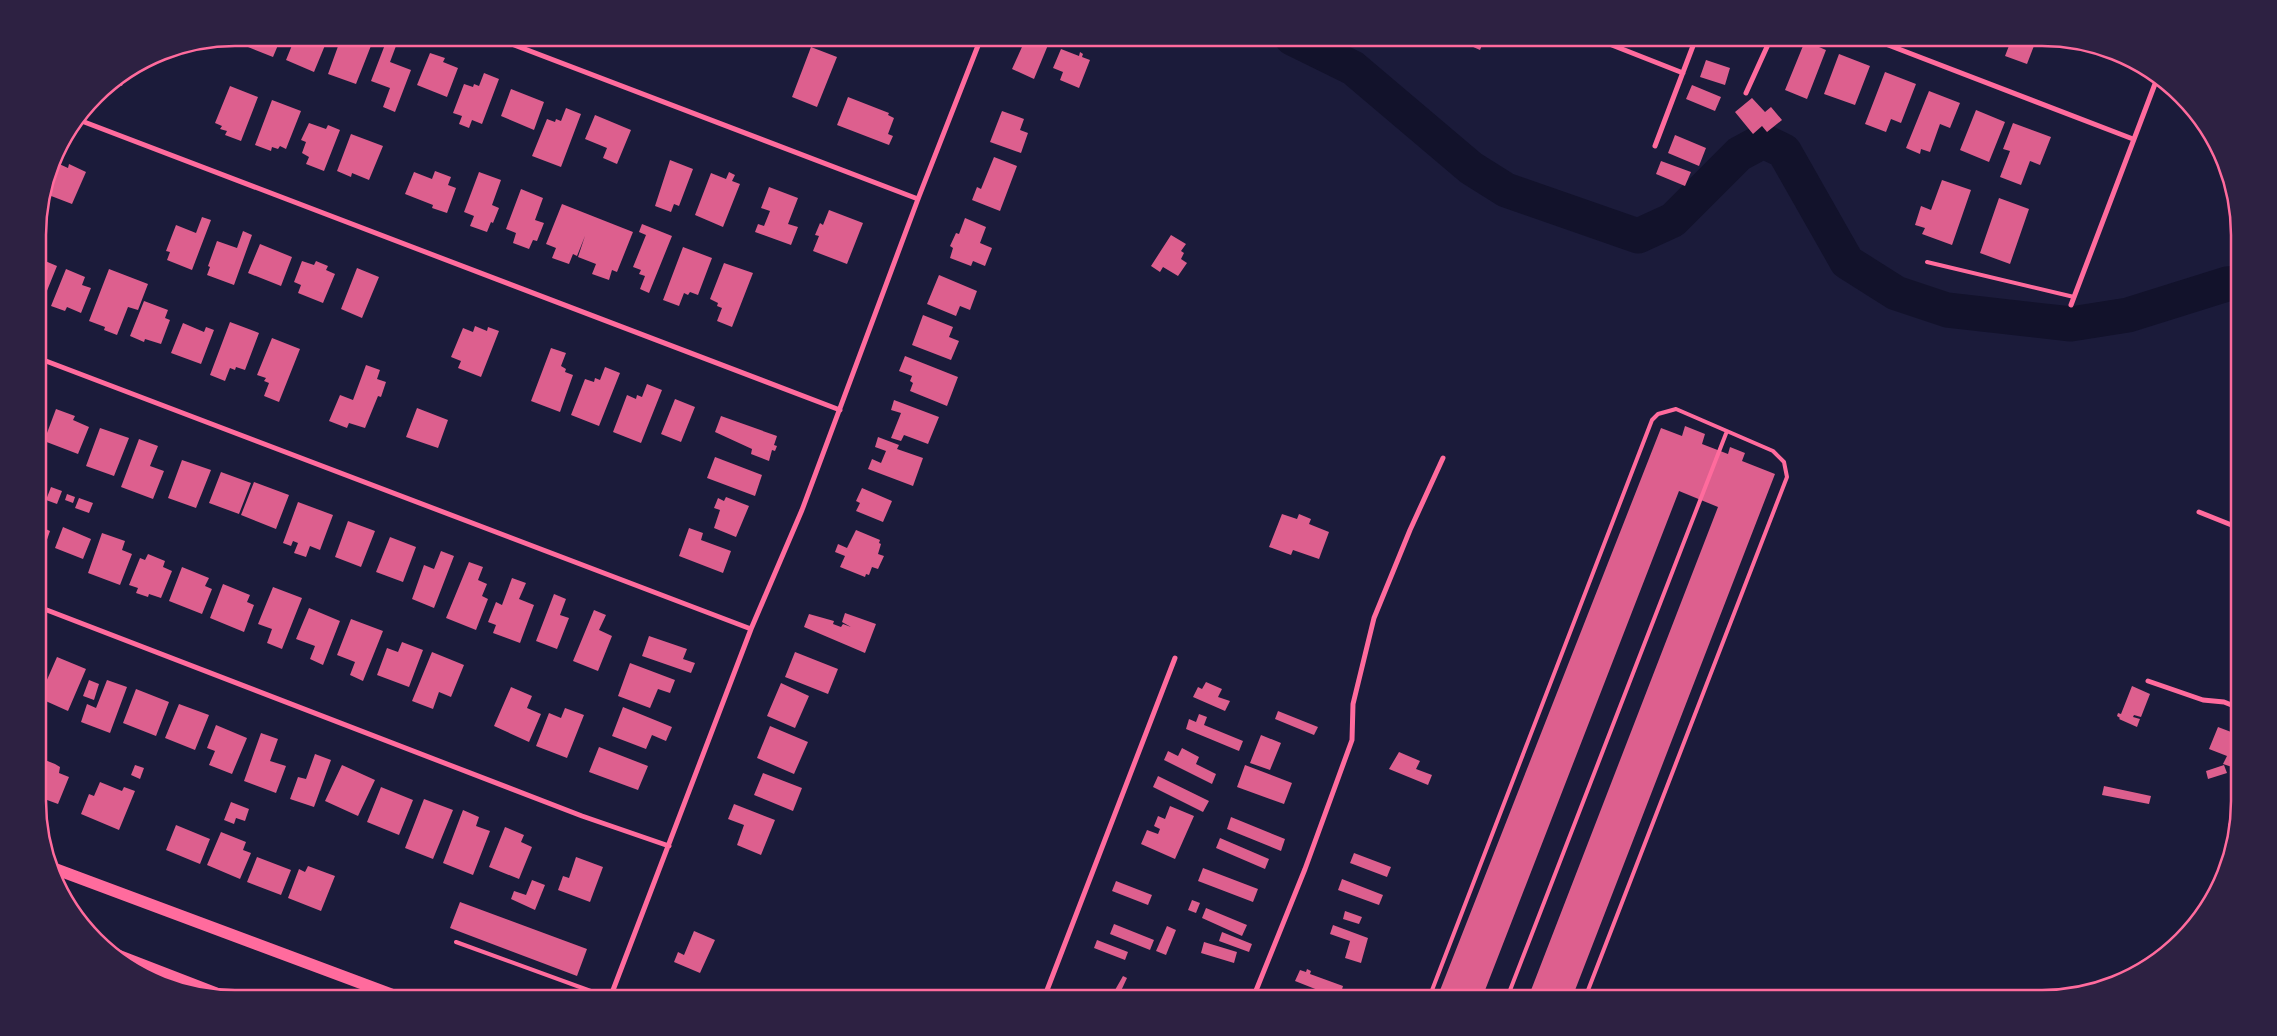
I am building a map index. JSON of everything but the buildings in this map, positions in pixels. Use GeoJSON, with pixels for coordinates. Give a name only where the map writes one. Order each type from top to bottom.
{"type":"FeatureCollection","features":[{"type":"Feature","properties":{"kind":"main road"},"geometry":{"type":"LineString","coordinates":[[60,871],[380,990]]}},
{"type":"Feature","properties":{"kind":"street"},"geometry":{"type":"LineString","coordinates":[[517,46],[918,199]]}},
{"type":"Feature","properties":{"kind":"street"},"geometry":{"type":"LineString","coordinates":[[613,990],[751,629],[802,510],[918,199],[978,46]]}},
{"type":"Feature","properties":{"kind":"street"},"geometry":{"type":"LineString","coordinates":[[1615,46],[1683,72]]}},
{"type":"Feature","properties":{"kind":"street"},"geometry":{"type":"LineString","coordinates":[[1655,146],[1693,46]]}},
{"type":"Feature","properties":{"kind":"street"},"geometry":{"type":"LineString","coordinates":[[1746,93],[1767,46]]}},
{"type":"Feature","properties":{"kind":"street"},"geometry":{"type":"LineString","coordinates":[[1891,46],[2133,139]]}},
{"type":"Feature","properties":{"kind":"street"},"geometry":{"type":"LineString","coordinates":[[2071,305],[2155,84]]}},
{"type":"Feature","properties":{"kind":"street"},"geometry":{"type":"LineString","coordinates":[[84,122],[840,410]]}},
{"type":"Feature","properties":{"kind":"street"},"geometry":{"type":"LineString","coordinates":[[46,361],[751,629]]}},
{"type":"Feature","properties":{"kind":"street"},"geometry":{"type":"LineString","coordinates":[[1256,990],[1305,870],[1352,740],[1353,704],[1374,618],[1410,530],[1443,458]]}},
{"type":"Feature","properties":{"kind":"street"},"geometry":{"type":"LineString","coordinates":[[2199,512],[2231,525]]}},
{"type":"Feature","properties":{"kind":"street"},"geometry":{"type":"LineString","coordinates":[[46,610],[588,818],[669,846]]}},
{"type":"Feature","properties":{"kind":"street"},"geometry":{"type":"LineString","coordinates":[[1047,990],[1175,658]]}},
{"type":"Feature","properties":{"kind":"street"},"geometry":{"type":"LineString","coordinates":[[2148,680],[2203,700],[2224,702],[2231,705]]}},
{"type":"Feature","properties":{"kind":"lane"},"geometry":{"type":"LineString","coordinates":[[1927,262],[2074,297]]}},
{"type":"Feature","properties":{"kind":"lane"},"geometry":{"type":"LineString","coordinates":[[1432,990],[1652,420],[1658,414],[1676,409],[1773,451],[1784,462],[1787,476],[1588,990]]}},
{"type":"Feature","properties":{"kind":"lane"},"geometry":{"type":"LineString","coordinates":[[1510,990],[1726,431]]}},
{"type":"Feature","properties":{"kind":"lane"},"geometry":{"type":"LineString","coordinates":[[456,942],[588,990]]}},
{"type":"Feature","properties":{"kind":"waterway"},"geometry":{"type":"LineString","coordinates":[[1308,46],[1353,68],[1471,168],[1506,190],[1638,236],[1673,220],[1739,154],[1763,141],[1784,151],[1847,262],[1896,293],[1947,310],[2071,324],[2128,315],[2231,284]]}}]}
